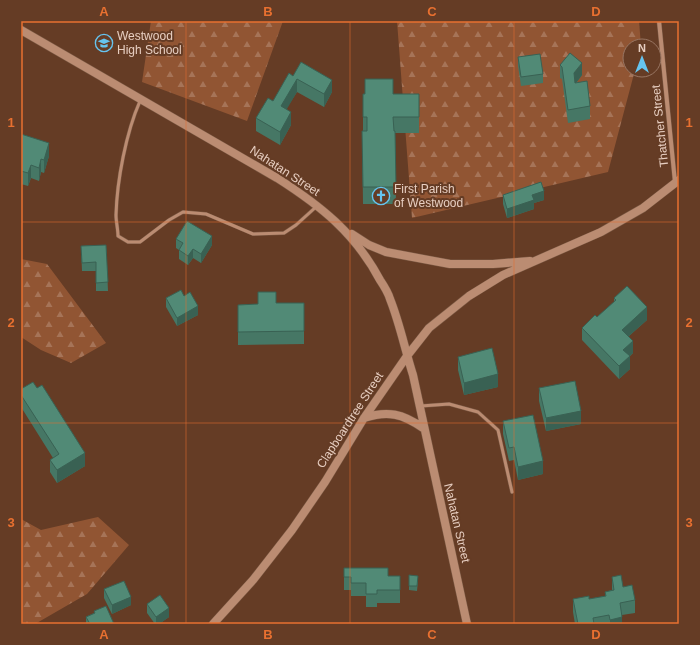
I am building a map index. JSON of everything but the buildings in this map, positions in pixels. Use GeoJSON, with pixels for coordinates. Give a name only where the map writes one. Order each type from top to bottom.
{"type":"FeatureCollection","features":[{"type":"Feature","properties":{"kind":"main road","name":"Nahatan Street"},"geometry":{"type":"LineString","coordinates":[[21,30],[277,178],[317,206],[344,230],[362,250],[372,264],[390,297],[400,326],[413,375],[423,428],[467,624]]}},
{"type":"Feature","properties":{"kind":"main road","name":"Clapboardtree Street"},"geometry":{"type":"LineString","coordinates":[[213,624],[253,580],[292,530],[325,482],[364,418],[407,356],[429,328],[469,296],[503,276],[536,260],[601,232],[644,208],[677,181]]}},
{"type":"Feature","properties":{"kind":"main road","name":"Clapboardtree Street"},"geometry":{"type":"LineString","coordinates":[[344,230],[369,245],[386,252],[450,264],[493,264],[536,260]]}},
{"type":"Feature","properties":{"kind":"main road"},"geometry":{"type":"LineString","coordinates":[[364,418],[377,413],[392,414],[414,422],[423,428]]}},
{"type":"Feature","properties":{"kind":"street","name":"Thatcher Street"},"geometry":{"type":"LineString","coordinates":[[659,21],[677,181]]}},
{"type":"Feature","properties":{"kind":"lane"},"geometry":{"type":"LineString","coordinates":[[141,99],[129,132],[120,179],[116,216],[118,236],[128,242],[140,242],[169,220],[183,212],[206,214],[253,234],[284,233],[296,225],[317,206]]}},
{"type":"Feature","properties":{"kind":"lane"},"geometry":{"type":"LineString","coordinates":[[419,406],[448,404],[478,412],[498,430],[512,492]]}},
{"type":"Feature","properties":{"kind":"green space"},"geometry":{"type":"Polygon","coordinates":[[[151,21],[283,21],[247,121],[142,82],[151,21]]]}},
{"type":"Feature","properties":{"kind":"green space"},"geometry":{"type":"Polygon","coordinates":[[[397,21],[639,21],[640,38],[622,38],[622,78],[633,78],[608,172],[412,218],[397,21]]]}},
{"type":"Feature","properties":{"kind":"green space"},"geometry":{"type":"Polygon","coordinates":[[[21,259],[47,264],[106,343],[71,363],[41,350],[21,337],[21,259]]]}},
{"type":"Feature","properties":{"kind":"green space"},"geometry":{"type":"Polygon","coordinates":[[[98,517],[129,545],[87,594],[35,624],[21,624],[21,519],[41,530],[98,517]]]}},
{"type":"Feature","properties":{"kind":"place","name":"Westwood High School"},"geometry":{"type":"Point","coordinates":[104,43]}},
{"type":"Feature","properties":{"kind":"place","name":"First Parish of Westwood"},"geometry":{"type":"Point","coordinates":[381,196]}}]}
